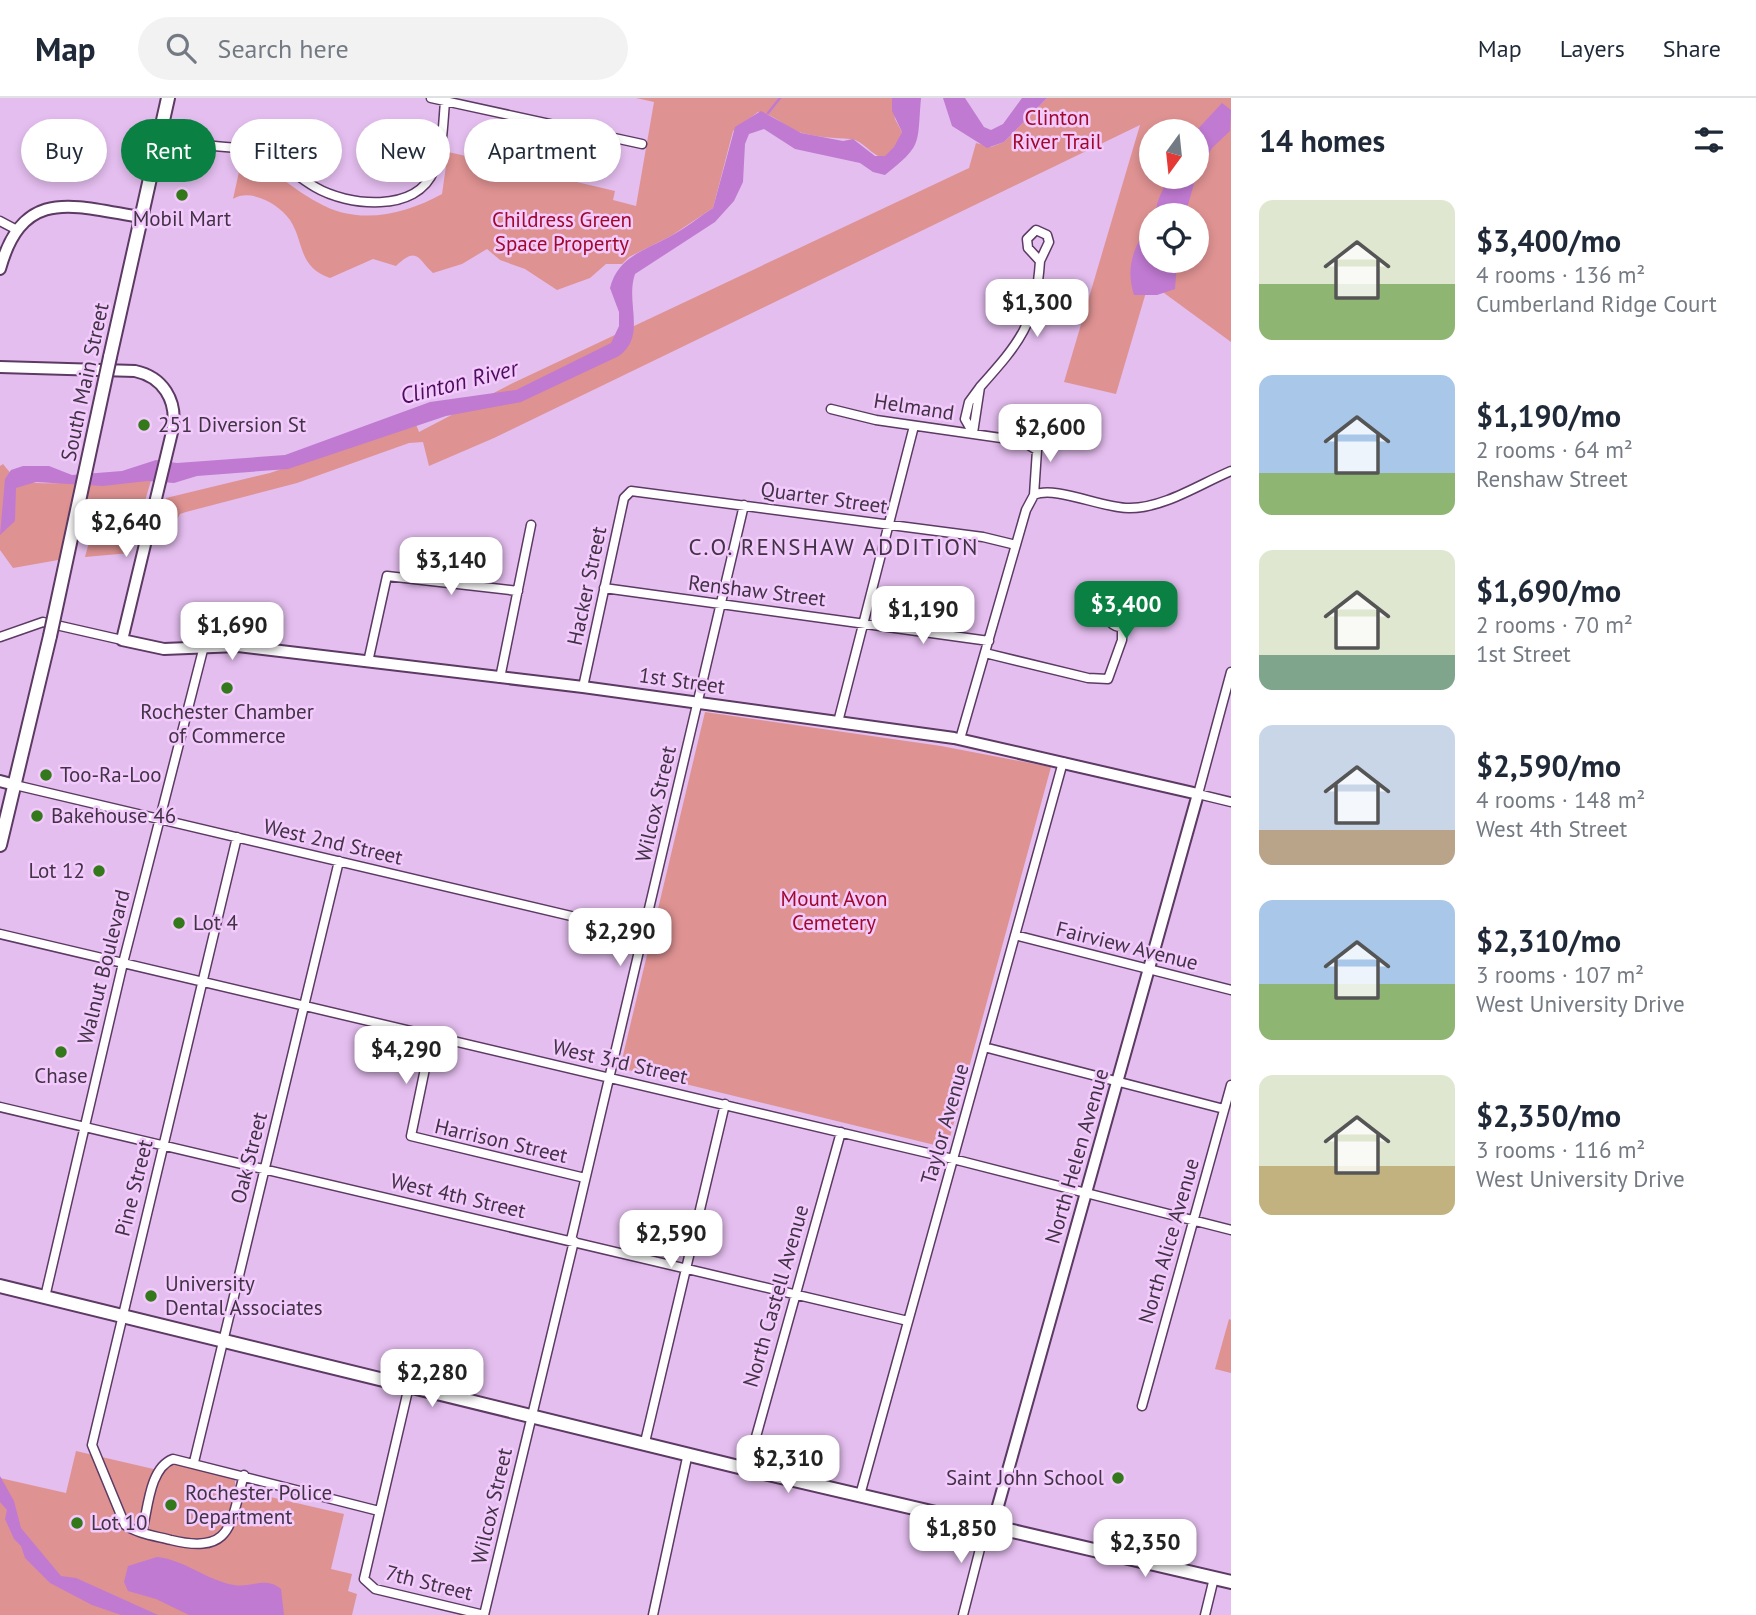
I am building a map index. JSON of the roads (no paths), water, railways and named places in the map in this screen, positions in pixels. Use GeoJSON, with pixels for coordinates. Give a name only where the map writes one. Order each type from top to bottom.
{"type":"FeatureCollection","features":[{"type":"Feature","properties":{"kind":"main road","name":"South Main Street"},"geometry":{"type":"LineString","coordinates":[[164,119],[168,98]]}},
{"type":"Feature","properties":{"kind":"main road","name":"South Main Street"},"geometry":{"type":"LineString","coordinates":[[0,845],[50,636],[149,182]]}},
{"type":"Feature","properties":{"kind":"main road"},"geometry":{"type":"LineString","coordinates":[[0,1286],[747,1469],[1231,1582]]}},
{"type":"Feature","properties":{"kind":"street"},"geometry":{"type":"LineString","coordinates":[[431,98],[642,144]]}},
{"type":"Feature","properties":{"kind":"street"},"geometry":{"type":"LineString","coordinates":[[216,146],[257,152],[276,161],[315,187],[345,200],[384,201],[417,191],[435,170],[446,102]]}},
{"type":"Feature","properties":{"kind":"street"},"geometry":{"type":"LineString","coordinates":[[0,269],[17,230],[36,212],[64,205],[140,217]]}},
{"type":"Feature","properties":{"kind":"street"},"geometry":{"type":"LineString","coordinates":[[0,221],[17,230]]}},
{"type":"Feature","properties":{"kind":"street"},"geometry":{"type":"LineString","coordinates":[[973,433],[980,387],[1023,336],[1039,282],[1040,261]]}},
{"type":"Feature","properties":{"kind":"street"},"geometry":{"type":"LineString","coordinates":[[0,367],[130,371],[148,375],[164,387],[173,403],[174,423],[122,640],[43,622],[0,637]]}},
{"type":"Feature","properties":{"kind":"street","name":"Helmand"},"geometry":{"type":"LineString","coordinates":[[831,409],[1034,446],[1037,455],[1032,481],[1034,495]]}},
{"type":"Feature","properties":{"kind":"street"},"geometry":{"type":"LineString","coordinates":[[838,722],[914,426]]}},
{"type":"Feature","properties":{"kind":"street"},"geometry":{"type":"LineString","coordinates":[[960,739],[1026,510],[1034,495],[1048,492],[1116,507],[1138,508],[1161,502],[1231,471]]}},
{"type":"Feature","properties":{"kind":"street","name":"Quarter Street"},"geometry":{"type":"LineString","coordinates":[[627,493],[637,490],[990,538],[1016,545]]}},
{"type":"Feature","properties":{"kind":"street","name":"Hacker Street"},"geometry":{"type":"LineString","coordinates":[[583,687],[627,493]]}},
{"type":"Feature","properties":{"kind":"street","name":"Wilcox Street"},"geometry":{"type":"LineString","coordinates":[[484,1615],[744,505]]}},
{"type":"Feature","properties":{"kind":"street"},"geometry":{"type":"LineString","coordinates":[[500,678],[531,525]]}},
{"type":"Feature","properties":{"kind":"street"},"geometry":{"type":"LineString","coordinates":[[368,662],[387,576],[518,591]]}},
{"type":"Feature","properties":{"kind":"street","name":"Renshaw Street"},"geometry":{"type":"LineString","coordinates":[[604,588],[989,641]]}},
{"type":"Feature","properties":{"kind":"street"},"geometry":{"type":"LineString","coordinates":[[985,653],[1088,678],[1108,679],[1122,640],[1122,627]]}},
{"type":"Feature","properties":{"kind":"street","name":"1st Street"},"geometry":{"type":"LineString","coordinates":[[122,640],[164,649],[229,645],[583,687],[960,739],[1231,803]]}},
{"type":"Feature","properties":{"kind":"street","name":"Walnut Boulevard"},"geometry":{"type":"LineString","coordinates":[[45,1297],[123,963],[204,646]]}},
{"type":"Feature","properties":{"kind":"street"},"geometry":{"type":"LineString","coordinates":[[1198,794],[1231,672]]}},
{"type":"Feature","properties":{"kind":"street","name":"Taylor Avenue"},"geometry":{"type":"LineString","coordinates":[[860,1495],[1063,762]]}},
{"type":"Feature","properties":{"kind":"street"},"geometry":{"type":"LineString","coordinates":[[0,781],[15,785]]}},
{"type":"Feature","properties":{"kind":"street","name":"West 2nd Street"},"geometry":{"type":"LineString","coordinates":[[15,785],[643,933]]}},
{"type":"Feature","properties":{"kind":"street","name":"North Helen Avenue"},"geometry":{"type":"LineString","coordinates":[[989,1526],[998,1507],[1198,794]]}},
{"type":"Feature","properties":{"kind":"street","name":"Pine Street"},"geometry":{"type":"LineString","coordinates":[[142,1532],[123,1522],[92,1445],[237,837]]}},
{"type":"Feature","properties":{"kind":"street","name":"Oak Street"},"geometry":{"type":"LineString","coordinates":[[194,1462],[339,861]]}},
{"type":"Feature","properties":{"kind":"street","name":"West 3rd Street"},"geometry":{"type":"LineString","coordinates":[[0,934],[725,1104],[1231,1230]]}},
{"type":"Feature","properties":{"kind":"street","name":"Fairview Avenue"},"geometry":{"type":"LineString","coordinates":[[1015,935],[1231,990]]}},
{"type":"Feature","properties":{"kind":"street","name":"Harrison Street"},"geometry":{"type":"LineString","coordinates":[[432,1035],[411,1136],[585,1178]]}},
{"type":"Feature","properties":{"kind":"street"},"geometry":{"type":"LineString","coordinates":[[984,1047],[1224,1109]]}},
{"type":"Feature","properties":{"kind":"street","name":"North Alice Avenue"},"geometry":{"type":"LineString","coordinates":[[1142,1406],[1231,1085]]}},
{"type":"Feature","properties":{"kind":"street"},"geometry":{"type":"LineString","coordinates":[[645,1442],[725,1104]]}},
{"type":"Feature","properties":{"kind":"street","name":"West 4th Street"},"geometry":{"type":"LineString","coordinates":[[0,1107],[908,1321]]}},
{"type":"Feature","properties":{"kind":"street","name":"North Castell Avenue"},"geometry":{"type":"LineString","coordinates":[[747,1469],[841,1132]]}},
{"type":"Feature","properties":{"kind":"street"},"geometry":{"type":"LineString","coordinates":[[244,1475],[232,1522],[219,1540],[200,1546],[142,1532],[159,1469],[173,1460],[194,1462],[244,1475],[379,1511],[409,1386]]}},
{"type":"Feature","properties":{"kind":"street"},"geometry":{"type":"LineString","coordinates":[[653,1615],[688,1453]]}},
{"type":"Feature","properties":{"kind":"street","name":"7th Street"},"geometry":{"type":"LineString","coordinates":[[379,1511],[365,1575],[366,1583],[385,1591],[484,1615]]}},
{"type":"Feature","properties":{"kind":"street"},"geometry":{"type":"LineString","coordinates":[[963,1615],[982,1541],[989,1526]]}},
{"type":"Feature","properties":{"kind":"street"},"geometry":{"type":"LineString","coordinates":[[1205,1615],[1214,1578]]}},
{"type":"Feature","properties":{"kind":"waterway"},"geometry":{"type":"LineString","coordinates":[[768,113],[780,98]]}},
{"type":"Feature","properties":{"kind":"place","name":"Mobil Mart"},"geometry":{"type":"Point","coordinates":[182,195]}},
{"type":"Feature","properties":{"kind":"place","name":"251 Diversion St"},"geometry":{"type":"Point","coordinates":[144,425]}},
{"type":"Feature","properties":{"kind":"place","name":"Rochester Chamber of Commerce"},"geometry":{"type":"Point","coordinates":[227,688]}},
{"type":"Feature","properties":{"kind":"place","name":"Too-Ra-Loo"},"geometry":{"type":"Point","coordinates":[46,775]}},
{"type":"Feature","properties":{"kind":"place","name":"Bakehouse 46"},"geometry":{"type":"Point","coordinates":[37,816]}},
{"type":"Feature","properties":{"kind":"place","name":"Lot 12"},"geometry":{"type":"Point","coordinates":[99,871]}},
{"type":"Feature","properties":{"kind":"place","name":"Lot 4"},"geometry":{"type":"Point","coordinates":[179,923]}},
{"type":"Feature","properties":{"kind":"place","name":"Chase"},"geometry":{"type":"Point","coordinates":[61,1052]}},
{"type":"Feature","properties":{"kind":"place","name":"University Dental Associates"},"geometry":{"type":"Point","coordinates":[151,1296]}},
{"type":"Feature","properties":{"kind":"place","name":"Saint John School"},"geometry":{"type":"Point","coordinates":[1118,1478]}},
{"type":"Feature","properties":{"kind":"place","name":"Rochester Police Department"},"geometry":{"type":"Point","coordinates":[171,1505]}},
{"type":"Feature","properties":{"kind":"place","name":"Lot 10"},"geometry":{"type":"Point","coordinates":[77,1523]}},
{"type":"Feature","properties":{"kind":"district","name":"C.O. RENSHAW ADDITION"},"geometry":{"type":"Point","coordinates":[834,547]}},
{"type":"Feature","properties":{"kind":"park label","name":"Clinton River Trail"},"geometry":{"type":"Point","coordinates":[1057,130]}},
{"type":"Feature","properties":{"kind":"park label","name":"Childress Green Space Property"},"geometry":{"type":"Point","coordinates":[562,232]}},
{"type":"Feature","properties":{"kind":"park label","name":"Mount Avon Cemetery"},"geometry":{"type":"Point","coordinates":[834,911]}},
{"type":"Feature","properties":{"kind":"water label","name":"Clinton River"},"geometry":{"type":"Point","coordinates":[459,382]}}]}
